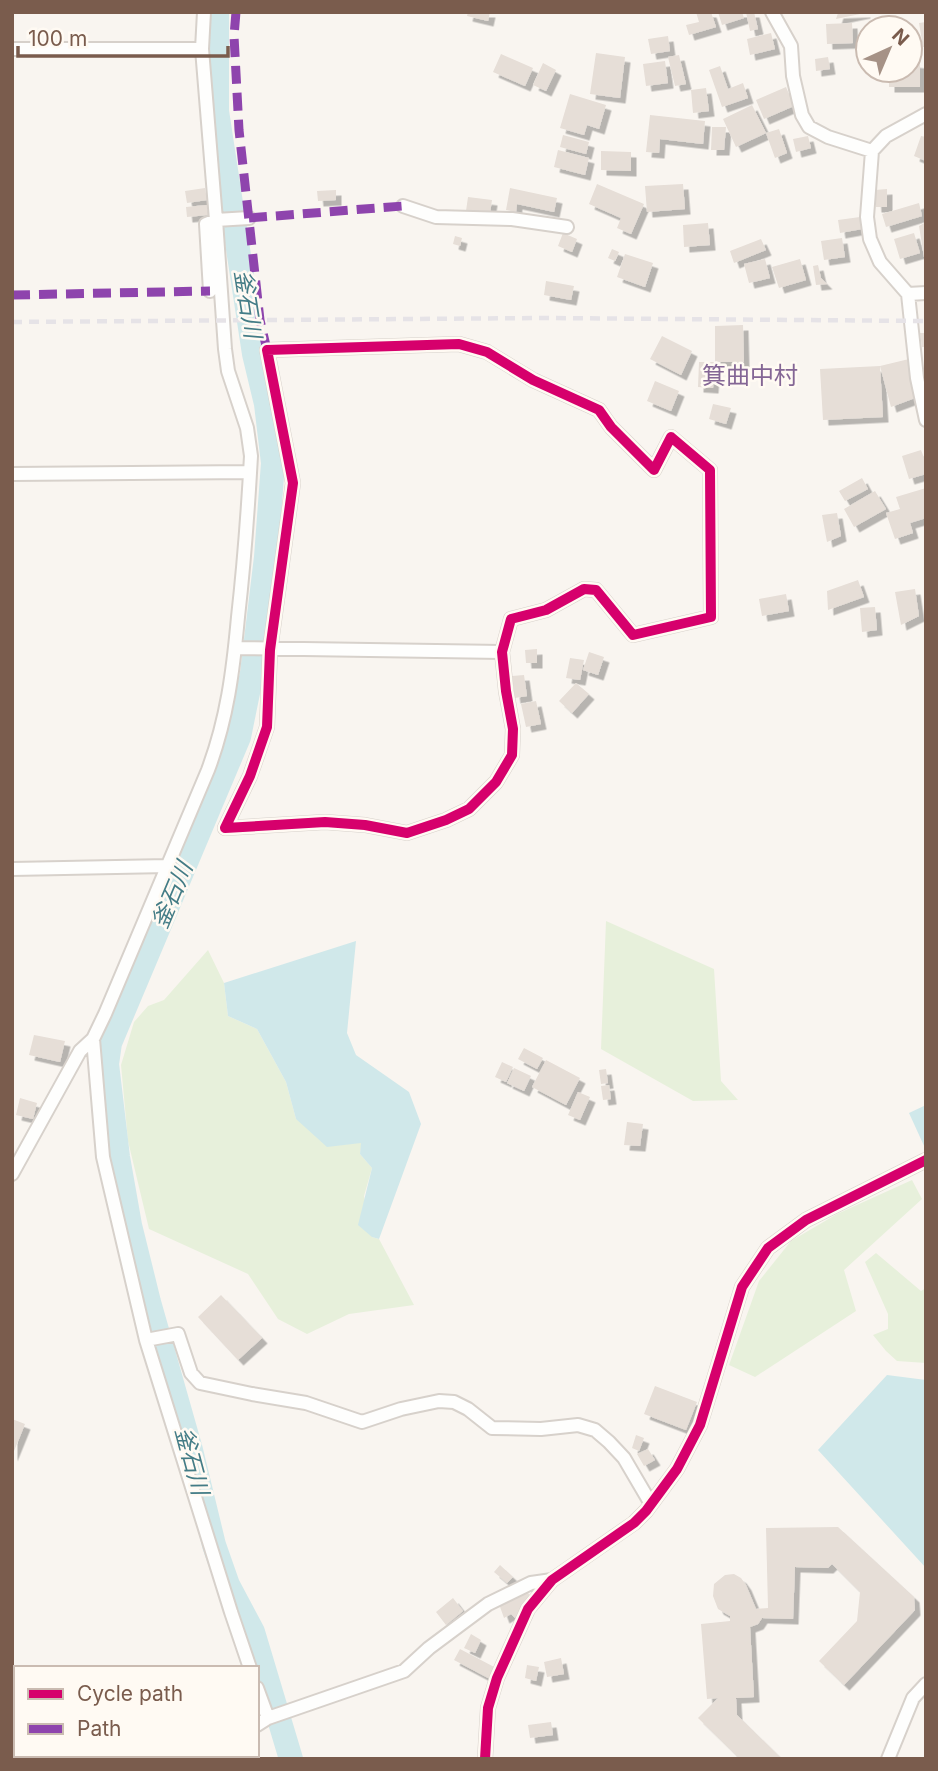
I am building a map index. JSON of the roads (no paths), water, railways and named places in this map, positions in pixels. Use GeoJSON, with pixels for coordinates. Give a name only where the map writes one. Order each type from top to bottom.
{"type":"FeatureCollection","features":[{"type":"Feature","properties":{"kind":"street"},"geometry":{"type":"LineString","coordinates":[[14,1168],[80,1051],[93,1039],[168,866],[222,729],[240,648],[251,456],[247,428],[228,371],[225,349],[219,220],[202,49],[204,12]]}},
{"type":"Feature","properties":{"kind":"street"},"geometry":{"type":"LineString","coordinates":[[772,12],[791,46],[793,76],[802,115],[809,127],[828,137],[872,151]]}},
{"type":"Feature","properties":{"kind":"street"},"geometry":{"type":"LineString","coordinates":[[12,49],[202,49]]}},
{"type":"Feature","properties":{"kind":"street"},"geometry":{"type":"LineString","coordinates":[[926,114],[886,136],[872,151],[867,217],[870,239],[880,262],[908,294],[917,378],[926,419]]}},
{"type":"Feature","properties":{"kind":"street"},"geometry":{"type":"LineString","coordinates":[[403,206],[436,217],[512,219],[567,227]]}},
{"type":"Feature","properties":{"kind":"street"},"geometry":{"type":"LineString","coordinates":[[210,292],[206,223],[246,218]]}},
{"type":"Feature","properties":{"kind":"street"},"geometry":{"type":"LineString","coordinates":[[908,294],[926,293]]}},
{"type":"Feature","properties":{"kind":"street"},"geometry":{"type":"LineString","coordinates":[[459,344],[487,352],[533,380],[599,410],[611,427],[654,470],[670,437],[710,470],[711,617],[633,635],[596,590],[584,589],[546,610],[511,619],[502,652],[513,729],[512,755],[496,782],[469,809],[446,820],[407,832],[325,822],[225,828],[250,776],[267,727],[268,649],[293,483],[267,350],[459,344]]}},
{"type":"Feature","properties":{"kind":"street"},"geometry":{"type":"LineString","coordinates":[[12,474],[250,472]]}},
{"type":"Feature","properties":{"kind":"street"},"geometry":{"type":"LineString","coordinates":[[240,648],[502,652]]}},
{"type":"Feature","properties":{"kind":"street"},"geometry":{"type":"LineString","coordinates":[[12,869],[168,866]]}},
{"type":"Feature","properties":{"kind":"street"},"geometry":{"type":"LineString","coordinates":[[93,1039],[103,1157],[146,1340],[249,1666]]}},
{"type":"Feature","properties":{"kind":"street"},"geometry":{"type":"LineString","coordinates":[[485,1759],[488,1708],[496,1678],[528,1609],[552,1580],[622,1533],[646,1511],[677,1469],[700,1426],[742,1287],[768,1248],[806,1220],[926,1160]]}},
{"type":"Feature","properties":{"kind":"street"},"geometry":{"type":"LineString","coordinates":[[146,1340],[178,1334],[191,1373],[200,1383],[306,1402],[362,1422],[401,1409],[439,1401],[454,1402],[468,1409],[492,1428],[528,1430],[578,1425],[595,1430],[624,1458],[651,1504]]}},
{"type":"Feature","properties":{"kind":"street"},"geometry":{"type":"LineString","coordinates":[[259,1699],[263,1721],[404,1671],[488,1604],[531,1583],[552,1580]]}},
{"type":"Feature","properties":{"kind":"street"},"geometry":{"type":"LineString","coordinates":[[888,1759],[913,1698],[926,1684]]}},
{"type":"Feature","properties":{"kind":"water"},"geometry":{"type":"Polygon","coordinates":[[[356,941],[347,1033],[356,1055],[409,1092],[421,1124],[379,1239],[372,1237],[358,1225],[372,1168],[360,1154],[361,1143],[327,1147],[296,1119],[286,1082],[257,1029],[228,1016],[224,983],[356,941]]]}},
{"type":"Feature","properties":{"kind":"water"},"geometry":{"type":"Polygon","coordinates":[[[926,1105],[926,1148],[925,1148],[909,1113],[926,1105]]]}},
{"type":"Feature","properties":{"kind":"water"},"geometry":{"type":"Polygon","coordinates":[[[887,1375],[926,1380],[926,1568],[818,1450],[887,1375]]]}},
{"type":"Feature","properties":{"kind":"waterway","name":"釜石川"},"geometry":{"type":"LineString","coordinates":[[217,12],[217,111],[254,354],[266,404],[273,463],[266,557],[252,673],[239,737],[110,1043],[107,1064],[118,1157],[130,1225],[149,1302],[191,1450],[214,1545],[228,1585],[253,1632],[291,1759]]}},
{"type":"Feature","properties":{"kind":"railway"},"geometry":{"type":"LineString","coordinates":[[12,322],[544,318],[926,321]]}},
{"type":"Feature","properties":{"kind":"district","name":"箕曲中村"},"geometry":{"type":"Point","coordinates":[750,375]}}]}
